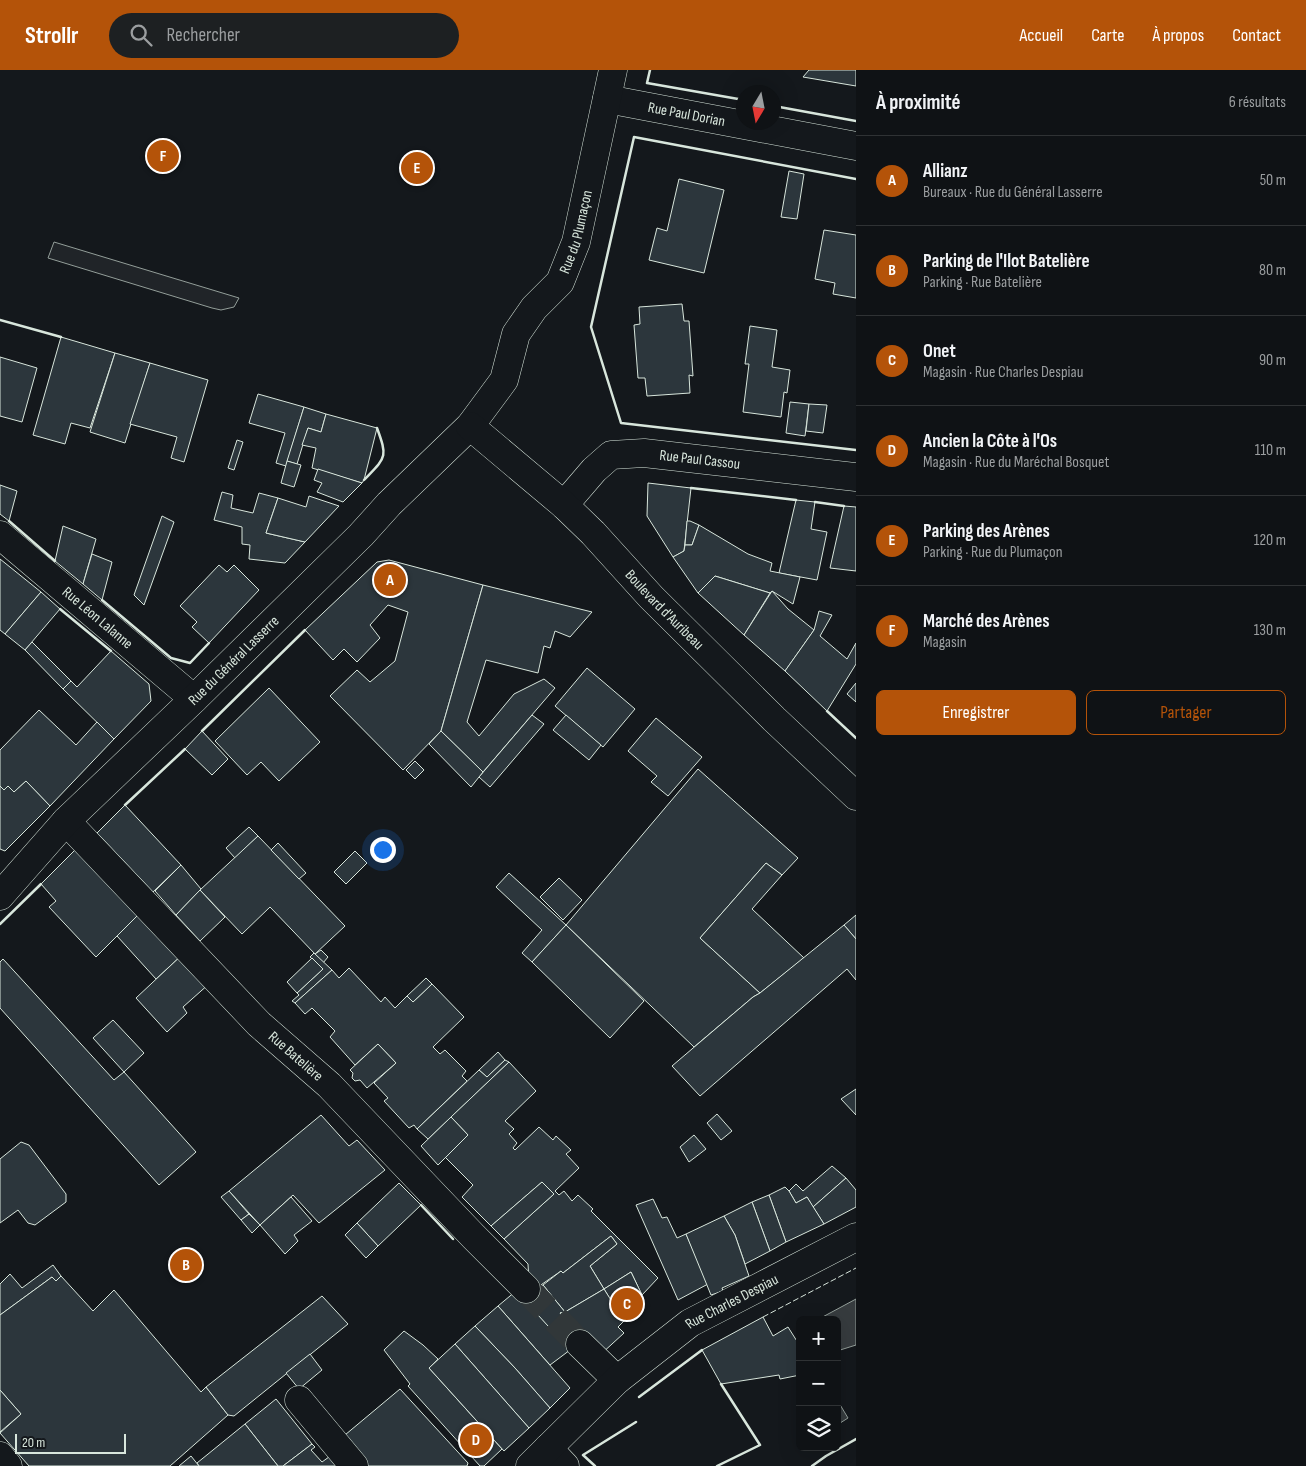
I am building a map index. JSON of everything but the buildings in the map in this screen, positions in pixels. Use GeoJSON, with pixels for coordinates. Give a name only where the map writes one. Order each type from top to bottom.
{"type":"FeatureCollection","features":[{"type":"Feature","properties":{"kind":"street","name":"Rue du Plumaçon"},"geometry":{"type":"LineString","coordinates":[[470,426],[504,380],[516,334],[534,308],[560,282],[576,242],[613,70]]}},
{"type":"Feature","properties":{"kind":"street","name":"Rue Paul Dorian"},"geometry":{"type":"LineString","coordinates":[[607,99],[856,146]]}},
{"type":"Feature","properties":{"kind":"street","name":"Boulevard d'Auribeau"},"geometry":{"type":"LineString","coordinates":[[470,426],[564,505],[593,533],[651,597],[774,719],[856,796]]}},
{"type":"Feature","properties":{"kind":"street","name":"Rue du Général Lasserre"},"geometry":{"type":"LineString","coordinates":[[0,896],[66,821],[194,699],[361,535],[396,497],[470,426]]}},
{"type":"Feature","properties":{"kind":"street","name":"Rue Paul Cassou"},"geometry":{"type":"LineString","coordinates":[[564,505],[594,470],[612,456],[644,453],[856,476]]}},
{"type":"Feature","properties":{"kind":"street","name":"Rue Léon Lalanne"},"geometry":{"type":"LineString","coordinates":[[0,535],[194,699]]}},
{"type":"Feature","properties":{"kind":"street","name":"Rue Batelière"},"geometry":{"type":"LineString","coordinates":[[66,821],[259,1024],[329,1085],[526,1289]]}},
{"type":"Feature","properties":{"kind":"street","name":"Rue Charles Despiau"},"geometry":{"type":"LineString","coordinates":[[548,1460],[617,1380],[690,1323],[856,1237]]}},
{"type":"Feature","properties":{"kind":"street"},"geometry":{"type":"LineString","coordinates":[[580,1344],[617,1380]]}},
{"type":"Feature","properties":{"kind":"street"},"geometry":{"type":"LineString","coordinates":[[299,1400],[354,1466]]}},
{"type":"Feature","properties":{"kind":"street"},"geometry":{"type":"LineString","coordinates":[[0,1456],[8,1466]]}},
{"type":"Feature","properties":{"kind":"shaded area"},"geometry":{"type":"Polygon","coordinates":[[[54,242],[239,298],[234,307],[221,310],[212,308],[48,258],[54,242]]]}},
{"type":"Feature","properties":{"kind":"shaded area"},"geometry":{"type":"Polygon","coordinates":[[[856,1299],[856,1345],[841,1350],[841,1316],[824,1316],[856,1299]]]}},
{"type":"Feature","properties":{"kind":"shaded area"},"geometry":{"type":"Polygon","coordinates":[[[841,1406],[848,1418],[841,1422],[841,1406]]]}},
{"type":"Feature","properties":{"kind":"tunnel"},"geometry":{"type":"LineString","coordinates":[[526,1289],[580,1344]]}},
{"type":"Feature","properties":{"kind":"fence"},"geometry":{"type":"LineString","coordinates":[[763,1317],[856,1268]]}},
{"type":"Feature","properties":{"kind":"wall"},"geometry":{"type":"LineString","coordinates":[[650,70],[647,83],[736,99]]}},
{"type":"Feature","properties":{"kind":"wall"},"geometry":{"type":"LineString","coordinates":[[781,107],[856,121]]}},
{"type":"Feature","properties":{"kind":"wall"},"geometry":{"type":"LineString","coordinates":[[856,179],[634,137],[591,327],[621,423],[856,450]]}},
{"type":"Feature","properties":{"kind":"wall"},"geometry":{"type":"LineString","coordinates":[[0,320],[61,337]]}},
{"type":"Feature","properties":{"kind":"wall"},"geometry":{"type":"LineString","coordinates":[[364,480],[383,457],[383,446],[377,428]]}},
{"type":"Feature","properties":{"kind":"wall"},"geometry":{"type":"LineString","coordinates":[[691,488],[796,500]]}},
{"type":"Feature","properties":{"kind":"wall"},"geometry":{"type":"LineString","coordinates":[[815,502],[844,506]]}},
{"type":"Feature","properties":{"kind":"wall"},"geometry":{"type":"LineString","coordinates":[[9,521],[55,561]]}},
{"type":"Feature","properties":{"kind":"wall"},"geometry":{"type":"LineString","coordinates":[[102,600],[171,658],[190,663],[209,643]]}},
{"type":"Feature","properties":{"kind":"wall"},"geometry":{"type":"LineString","coordinates":[[60,609],[111,651]]}},
{"type":"Feature","properties":{"kind":"wall"},"geometry":{"type":"LineString","coordinates":[[202,731],[305,630]]}},
{"type":"Feature","properties":{"kind":"wall"},"geometry":{"type":"LineString","coordinates":[[827,711],[856,738]]}},
{"type":"Feature","properties":{"kind":"wall"},"geometry":{"type":"LineString","coordinates":[[125,805],[185,749]]}},
{"type":"Feature","properties":{"kind":"wall"},"geometry":{"type":"LineString","coordinates":[[0,924],[41,884]]}},
{"type":"Feature","properties":{"kind":"wall"},"geometry":{"type":"LineString","coordinates":[[421,1205],[453,1239]]}},
{"type":"Feature","properties":{"kind":"wall"},"geometry":{"type":"LineString","coordinates":[[639,1397],[702,1350]]}},
{"type":"Feature","properties":{"kind":"wall"},"geometry":{"type":"LineString","coordinates":[[717,1466],[760,1445],[721,1384]]}},
{"type":"Feature","properties":{"kind":"wall"},"geometry":{"type":"LineString","coordinates":[[595,1466],[583,1455],[636,1422]]}},
{"type":"Feature","properties":{"kind":"wall"},"geometry":{"type":"LineString","coordinates":[[812,1466],[856,1439]]}},
{"type":"Feature","properties":{"kind":"place","name":"Marché des Arènes"},"geometry":{"type":"Point","coordinates":[163,156]}},
{"type":"Feature","properties":{"kind":"place","name":"Parking des Arènes"},"geometry":{"type":"Point","coordinates":[417,168]}},
{"type":"Feature","properties":{"kind":"place","name":"Allianz"},"geometry":{"type":"Point","coordinates":[390,580]}},
{"type":"Feature","properties":{"kind":"place","name":"Parking de l'Ilot Batelière"},"geometry":{"type":"Point","coordinates":[186,1265]}},
{"type":"Feature","properties":{"kind":"place","name":"Onet"},"geometry":{"type":"Point","coordinates":[627,1304]}},
{"type":"Feature","properties":{"kind":"place","name":"Ancien la Côte à l'Os"},"geometry":{"type":"Point","coordinates":[476,1440]}}]}
